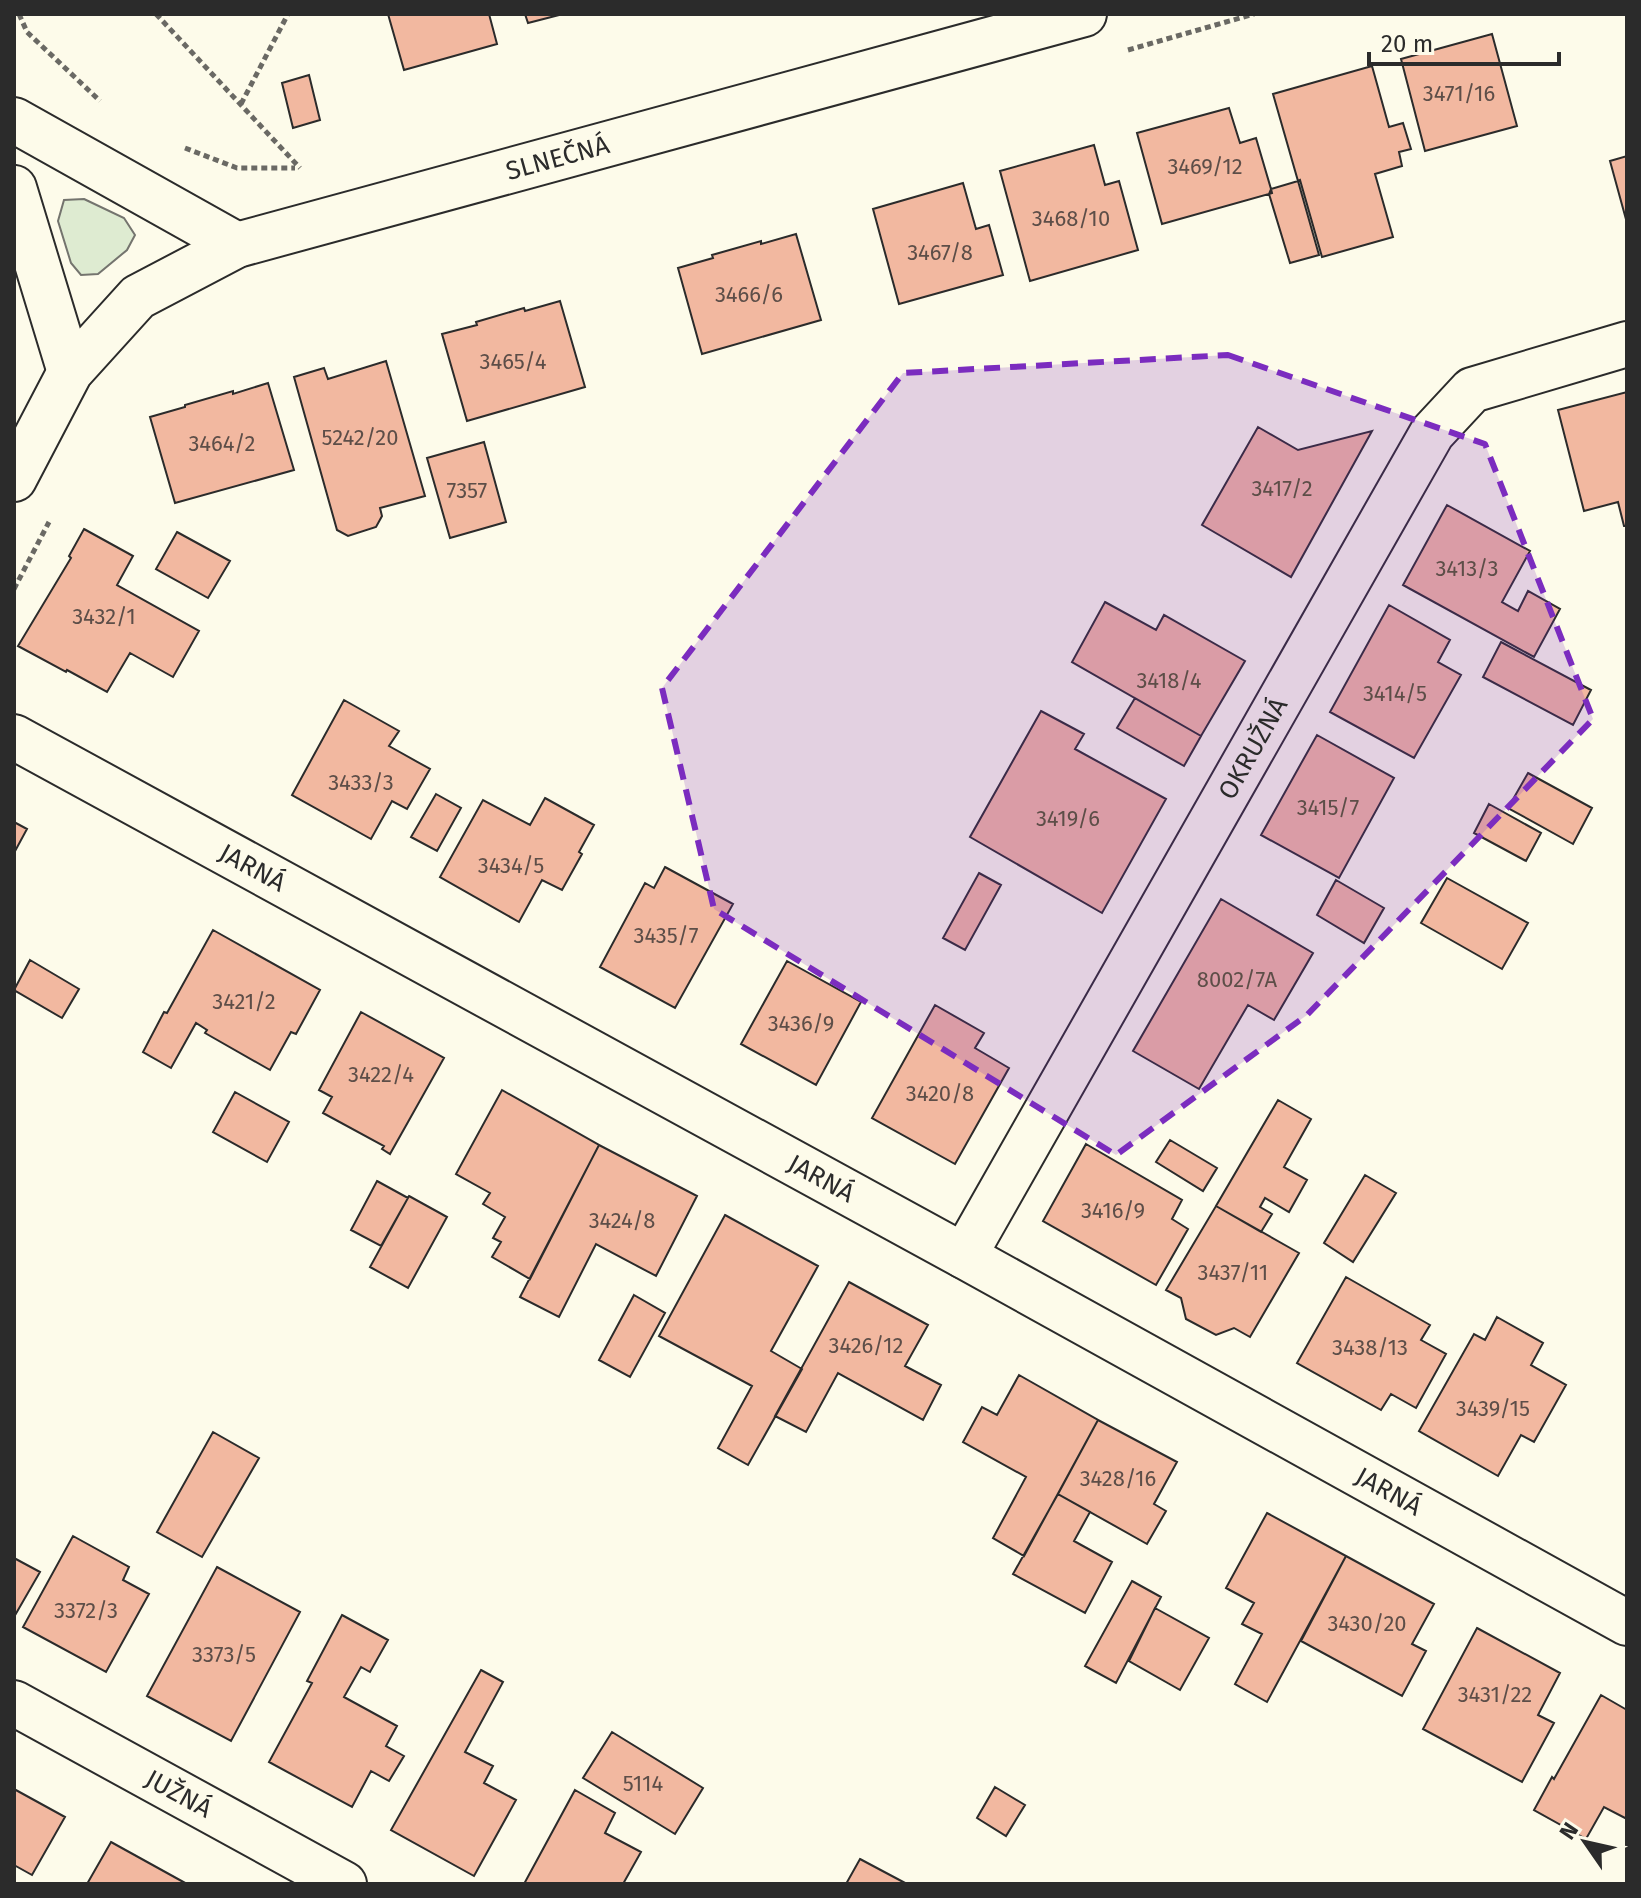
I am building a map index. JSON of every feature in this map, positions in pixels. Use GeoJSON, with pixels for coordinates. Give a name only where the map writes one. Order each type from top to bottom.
{"type":"FeatureCollection","features":[{"type":"Feature","properties":{"kind":"street","name":"SLNEČNÁ"},"geometry":{"type":"LineString","coordinates":[[14,479],[70,372],[138,297],[237,245],[1084,14]]}},
{"type":"Feature","properties":{"kind":"street"},"geometry":{"type":"LineString","coordinates":[[14,120],[237,245]]}},
{"type":"Feature","properties":{"kind":"street"},"geometry":{"type":"LineString","coordinates":[[14,188],[70,372]]}},
{"type":"Feature","properties":{"kind":"street","name":"OKRUŽNÁ"},"geometry":{"type":"LineString","coordinates":[[964,1256],[1432,433],[1472,390],[1627,344]]}},
{"type":"Feature","properties":{"kind":"street","name":"JARNÁ"},"geometry":{"type":"LineString","coordinates":[[14,737],[964,1256],[1627,1623]]}},
{"type":"Feature","properties":{"kind":"street","name":"JUŽNÁ"},"geometry":{"type":"LineString","coordinates":[[14,1703],[344,1884]]}},
{"type":"Feature","properties":{"kind":"path"},"geometry":{"type":"LineString","coordinates":[[19,14],[27,32],[104,105]]}},
{"type":"Feature","properties":{"kind":"path"},"geometry":{"type":"LineString","coordinates":[[156,14],[300,168]]}},
{"type":"Feature","properties":{"kind":"path"},"geometry":{"type":"LineString","coordinates":[[241,104],[288,14]]}},
{"type":"Feature","properties":{"kind":"path"},"geometry":{"type":"LineString","coordinates":[[181,147],[237,168],[314,168]]}},
{"type":"Feature","properties":{"kind":"highlighted area"},"geometry":{"type":"Polygon","coordinates":[[[1228,355],[1485,444],[1593,719],[1307,1015],[1116,1155],[714,909],[662,688],[903,373],[1228,355]]]}},
{"type":"Feature","properties":{"kind":"green space"},"geometry":{"type":"Polygon","coordinates":[[[84,199],[124,218],[135,235],[127,250],[98,274],[81,275],[71,263],[58,221],[64,200],[84,199]]]}},
{"type":"Feature","properties":{"kind":"building"},"geometry":{"type":"Polygon","coordinates":[[[388,14],[489,14],[497,44],[404,70],[388,14]]]}},
{"type":"Feature","properties":{"kind":"building"},"geometry":{"type":"Polygon","coordinates":[[[525,14],[563,14],[528,23],[525,14]]]}},
{"type":"Feature","properties":{"kind":"building"},"geometry":{"type":"Polygon","coordinates":[[[1492,34],[1517,126],[1425,151],[1401,59],[1492,34]]]}},
{"type":"Feature","properties":{"kind":"building"},"geometry":{"type":"Polygon","coordinates":[[[1372,66],[1389,127],[1403,123],[1411,149],[1399,152],[1402,166],[1375,174],[1393,237],[1322,257],[1273,94],[1372,66]]]}},
{"type":"Feature","properties":{"kind":"building"},"geometry":{"type":"Polygon","coordinates":[[[309,75],[320,120],[293,128],[282,83],[309,75]]]}},
{"type":"Feature","properties":{"kind":"building"},"geometry":{"type":"Polygon","coordinates":[[[1229,108],[1240,143],[1256,138],[1271,189],[1269,194],[1162,224],[1137,133],[1229,108]]]}},
{"type":"Feature","properties":{"kind":"building"},"geometry":{"type":"Polygon","coordinates":[[[1094,145],[1105,185],[1119,181],[1138,250],[1030,281],[1000,171],[1094,145]]]}},
{"type":"Feature","properties":{"kind":"building"},"geometry":{"type":"Polygon","coordinates":[[[1627,156],[1627,223],[1610,161],[1627,156]]]}},
{"type":"Feature","properties":{"kind":"building"},"geometry":{"type":"Polygon","coordinates":[[[1298,181],[1319,255],[1290,263],[1269,194],[1272,193],[1271,189],[1298,181]]]}},
{"type":"Feature","properties":{"kind":"building"},"geometry":{"type":"Polygon","coordinates":[[[963,183],[976,229],[989,225],[1003,275],[899,304],[873,209],[963,183]]]}},
{"type":"Feature","properties":{"kind":"building"},"geometry":{"type":"Polygon","coordinates":[[[796,234],[821,320],[702,354],[678,268],[713,258],[712,255],[796,234]]]}},
{"type":"Feature","properties":{"kind":"building"},"geometry":{"type":"Polygon","coordinates":[[[560,301],[585,387],[467,421],[442,334],[524,308],[525,311],[560,301]]]}},
{"type":"Feature","properties":{"kind":"building"},"geometry":{"type":"Polygon","coordinates":[[[386,361],[425,496],[380,508],[382,516],[376,527],[348,536],[337,530],[294,377],[324,368],[328,379],[386,361]]]}},
{"type":"Feature","properties":{"kind":"building"},"geometry":{"type":"Polygon","coordinates":[[[268,383],[294,470],[175,503],[150,417],[268,383]]]}},
{"type":"Feature","properties":{"kind":"building"},"geometry":{"type":"Polygon","coordinates":[[[1627,392],[1627,526],[1624,526],[1618,502],[1584,511],[1558,410],[1627,392]]]}},
{"type":"Feature","properties":{"kind":"building"},"geometry":{"type":"Polygon","coordinates":[[[1258,427],[1298,450],[1372,431],[1291,577],[1202,525],[1258,427]]]}},
{"type":"Feature","properties":{"kind":"building"},"geometry":{"type":"Polygon","coordinates":[[[484,442],[506,522],[450,538],[427,458],[484,442]]]}},
{"type":"Feature","properties":{"kind":"building"},"geometry":{"type":"Polygon","coordinates":[[[1447,505],[1530,551],[1502,602],[1518,611],[1528,591],[1560,609],[1534,657],[1403,585],[1447,505]]]}},
{"type":"Feature","properties":{"kind":"building"},"geometry":{"type":"Polygon","coordinates":[[[84,529],[133,556],[117,585],[199,631],[173,677],[130,653],[107,692],[18,646],[71,558],[69,556],[84,529]]]}},
{"type":"Feature","properties":{"kind":"building"},"geometry":{"type":"Polygon","coordinates":[[[177,532],[230,561],[208,598],[156,569],[177,532]]]}},
{"type":"Feature","properties":{"kind":"building"},"geometry":{"type":"Polygon","coordinates":[[[1105,602],[1156,630],[1164,615],[1245,661],[1201,736],[1072,662],[1105,602]]]}},
{"type":"Feature","properties":{"kind":"building"},"geometry":{"type":"Polygon","coordinates":[[[1389,605],[1450,640],[1438,662],[1461,675],[1414,758],[1330,712],[1389,605]]]}},
{"type":"Feature","properties":{"kind":"building"},"geometry":{"type":"Polygon","coordinates":[[[1501,642],[1591,690],[1573,725],[1483,677],[1501,642]]]}},
{"type":"Feature","properties":{"kind":"building"},"geometry":{"type":"Polygon","coordinates":[[[1135,698],[1201,736],[1184,766],[1117,728],[1135,698]]]}},
{"type":"Feature","properties":{"kind":"building"},"geometry":{"type":"Polygon","coordinates":[[[344,700],[399,731],[389,746],[430,769],[407,809],[392,801],[371,839],[292,795],[344,700]]]}},
{"type":"Feature","properties":{"kind":"building"},"geometry":{"type":"Polygon","coordinates":[[[1041,711],[1084,734],[1075,749],[1166,799],[1102,913],[970,837],[1041,711]]]}},
{"type":"Feature","properties":{"kind":"building"},"geometry":{"type":"Polygon","coordinates":[[[1317,735],[1394,778],[1339,878],[1261,835],[1317,735]]]}},
{"type":"Feature","properties":{"kind":"building"},"geometry":{"type":"Polygon","coordinates":[[[1528,773],[1592,808],[1573,844],[1508,808],[1528,773]]]}},
{"type":"Feature","properties":{"kind":"building"},"geometry":{"type":"Polygon","coordinates":[[[436,794],[461,808],[437,851],[411,837],[436,794]]]}},
{"type":"Feature","properties":{"kind":"building"},"geometry":{"type":"Polygon","coordinates":[[[545,798],[594,825],[562,890],[542,880],[519,922],[440,877],[483,800],[530,825],[545,798]]]}},
{"type":"Feature","properties":{"kind":"building"},"geometry":{"type":"Polygon","coordinates":[[[1489,804],[1541,833],[1526,861],[1474,833],[1489,804]]]}},
{"type":"Feature","properties":{"kind":"building"},"geometry":{"type":"Polygon","coordinates":[[[14,822],[27,829],[14,853],[14,822]]]}},
{"type":"Feature","properties":{"kind":"building"},"geometry":{"type":"Polygon","coordinates":[[[665,867],[733,904],[675,1008],[600,967],[645,883],[654,888],[665,867]]]}},
{"type":"Feature","properties":{"kind":"building"},"geometry":{"type":"Polygon","coordinates":[[[979,873],[1001,885],[965,950],[943,938],[979,873]]]}},
{"type":"Feature","properties":{"kind":"building"},"geometry":{"type":"Polygon","coordinates":[[[1447,878],[1528,923],[1502,969],[1421,923],[1447,878]]]}},
{"type":"Feature","properties":{"kind":"building"},"geometry":{"type":"Polygon","coordinates":[[[1336,880],[1384,908],[1364,943],[1317,915],[1336,880]]]}},
{"type":"Feature","properties":{"kind":"building"},"geometry":{"type":"Polygon","coordinates":[[[1221,899],[1313,953],[1274,1020],[1248,1005],[1199,1089],[1133,1051],[1221,899]]]}},
{"type":"Feature","properties":{"kind":"building"},"geometry":{"type":"Polygon","coordinates":[[[213,930],[320,990],[296,1034],[291,1032],[270,1070],[205,1033],[207,1030],[196,1023],[171,1068],[143,1052],[213,930]]]}},
{"type":"Feature","properties":{"kind":"building"},"geometry":{"type":"Polygon","coordinates":[[[30,960],[79,989],[62,1018],[14,990],[30,960]]]}},
{"type":"Feature","properties":{"kind":"building"},"geometry":{"type":"Polygon","coordinates":[[[787,961],[861,1002],[816,1085],[741,1044],[787,961]]]}},
{"type":"Feature","properties":{"kind":"building"},"geometry":{"type":"Polygon","coordinates":[[[935,1005],[984,1033],[975,1048],[1009,1068],[955,1164],[872,1118],[935,1005]]]}},
{"type":"Feature","properties":{"kind":"building"},"geometry":{"type":"Polygon","coordinates":[[[361,1012],[444,1058],[390,1154],[382,1149],[384,1146],[323,1113],[332,1097],[319,1090],[361,1012]]]}},
{"type":"Feature","properties":{"kind":"building"},"geometry":{"type":"Polygon","coordinates":[[[502,1090],[599,1145],[530,1279],[492,1257],[501,1242],[493,1238],[505,1217],[483,1204],[490,1193],[456,1174],[502,1090]]]}},
{"type":"Feature","properties":{"kind":"building"},"geometry":{"type":"Polygon","coordinates":[[[235,1092],[289,1122],[267,1162],[213,1132],[235,1092]]]}},
{"type":"Feature","properties":{"kind":"building"},"geometry":{"type":"Polygon","coordinates":[[[1278,1100],[1311,1119],[1284,1167],[1307,1180],[1289,1212],[1265,1198],[1260,1207],[1272,1214],[1261,1232],[1216,1206],[1278,1100]]]}},
{"type":"Feature","properties":{"kind":"building"},"geometry":{"type":"Polygon","coordinates":[[[1170,1140],[1217,1168],[1203,1191],[1156,1162],[1170,1140]]]}},
{"type":"Feature","properties":{"kind":"building"},"geometry":{"type":"Polygon","coordinates":[[[1086,1144],[1182,1200],[1172,1219],[1188,1229],[1156,1285],[1043,1221],[1086,1144]]]}},
{"type":"Feature","properties":{"kind":"building"},"geometry":{"type":"Polygon","coordinates":[[[599,1145],[697,1196],[656,1276],[596,1244],[559,1317],[520,1297],[599,1145]]]}},
{"type":"Feature","properties":{"kind":"building"},"geometry":{"type":"Polygon","coordinates":[[[1365,1175],[1396,1193],[1353,1262],[1324,1243],[1365,1175]]]}},
{"type":"Feature","properties":{"kind":"building"},"geometry":{"type":"Polygon","coordinates":[[[377,1181],[408,1198],[381,1246],[351,1230],[377,1181]]]}},
{"type":"Feature","properties":{"kind":"building"},"geometry":{"type":"Polygon","coordinates":[[[409,1196],[447,1217],[408,1288],[370,1267],[409,1196]]]}},
{"type":"Feature","properties":{"kind":"building"},"geometry":{"type":"Polygon","coordinates":[[[1216,1206],[1299,1253],[1250,1337],[1234,1328],[1216,1335],[1186,1319],[1181,1298],[1166,1290],[1216,1206]]]}},
{"type":"Feature","properties":{"kind":"building"},"geometry":{"type":"Polygon","coordinates":[[[725,1215],[818,1266],[771,1351],[802,1369],[748,1465],[718,1448],[752,1386],[659,1336],[725,1215]]]}},
{"type":"Feature","properties":{"kind":"building"},"geometry":{"type":"Polygon","coordinates":[[[1346,1277],[1430,1325],[1421,1340],[1446,1354],[1416,1408],[1391,1394],[1381,1410],[1297,1363],[1346,1277]]]}},
{"type":"Feature","properties":{"kind":"building"},"geometry":{"type":"Polygon","coordinates":[[[849,1282],[928,1325],[905,1366],[941,1385],[923,1420],[838,1373],[806,1432],[775,1416],[849,1282]]]}},
{"type":"Feature","properties":{"kind":"building"},"geometry":{"type":"Polygon","coordinates":[[[634,1295],[665,1313],[630,1377],[599,1360],[634,1295]]]}},
{"type":"Feature","properties":{"kind":"building"},"geometry":{"type":"Polygon","coordinates":[[[1497,1317],[1543,1343],[1531,1365],[1566,1385],[1534,1442],[1521,1435],[1498,1476],[1419,1431],[1474,1334],[1485,1340],[1497,1317]]]}},
{"type":"Feature","properties":{"kind":"building"},"geometry":{"type":"Polygon","coordinates":[[[1019,1375],[1098,1420],[1024,1556],[993,1538],[1026,1477],[963,1442],[982,1407],[997,1415],[1019,1375]]]}},
{"type":"Feature","properties":{"kind":"building"},"geometry":{"type":"Polygon","coordinates":[[[1098,1420],[1177,1462],[1154,1504],[1166,1511],[1147,1544],[1058,1494],[1098,1420]]]}},
{"type":"Feature","properties":{"kind":"building"},"geometry":{"type":"Polygon","coordinates":[[[213,1432],[259,1458],[202,1557],[157,1532],[213,1432]]]}},
{"type":"Feature","properties":{"kind":"building"},"geometry":{"type":"Polygon","coordinates":[[[1058,1494],[1090,1512],[1074,1541],[1112,1562],[1085,1613],[1013,1574],[1058,1494]]]}},
{"type":"Feature","properties":{"kind":"building"},"geometry":{"type":"Polygon","coordinates":[[[1267,1513],[1346,1556],[1267,1702],[1235,1684],[1262,1634],[1242,1624],[1254,1603],[1226,1588],[1267,1513]]]}},
{"type":"Feature","properties":{"kind":"building"},"geometry":{"type":"Polygon","coordinates":[[[73,1536],[129,1567],[123,1580],[149,1594],[106,1672],[23,1627],[73,1536]]]}},
{"type":"Feature","properties":{"kind":"building"},"geometry":{"type":"Polygon","coordinates":[[[1346,1556],[1434,1604],[1412,1644],[1426,1651],[1402,1696],[1301,1641],[1346,1556]]]}},
{"type":"Feature","properties":{"kind":"building"},"geometry":{"type":"Polygon","coordinates":[[[14,1558],[40,1572],[14,1617],[14,1558]]]}},
{"type":"Feature","properties":{"kind":"building"},"geometry":{"type":"Polygon","coordinates":[[[217,1567],[300,1612],[231,1741],[147,1696],[217,1567]]]}},
{"type":"Feature","properties":{"kind":"building"},"geometry":{"type":"Polygon","coordinates":[[[1132,1581],[1161,1597],[1116,1683],[1085,1666],[1132,1581]]]}},
{"type":"Feature","properties":{"kind":"building"},"geometry":{"type":"Polygon","coordinates":[[[1155,1608],[1209,1638],[1180,1690],[1129,1661],[1155,1608]]]}},
{"type":"Feature","properties":{"kind":"building"},"geometry":{"type":"Polygon","coordinates":[[[342,1615],[388,1640],[370,1672],[361,1667],[344,1697],[397,1726],[386,1746],[404,1756],[389,1781],[371,1771],[352,1807],[269,1762],[312,1683],[307,1681],[342,1615]]]}},
{"type":"Feature","properties":{"kind":"building"},"geometry":{"type":"Polygon","coordinates":[[[1477,1628],[1560,1673],[1538,1715],[1554,1723],[1522,1782],[1423,1729],[1477,1628]]]}},
{"type":"Feature","properties":{"kind":"building"},"geometry":{"type":"Polygon","coordinates":[[[481,1670],[503,1682],[465,1752],[493,1766],[484,1783],[516,1800],[474,1876],[391,1830],[481,1670]]]}},
{"type":"Feature","properties":{"kind":"building"},"geometry":{"type":"Polygon","coordinates":[[[1601,1695],[1627,1710],[1627,1819],[1604,1807],[1586,1839],[1534,1810],[1601,1695]]]}},
{"type":"Feature","properties":{"kind":"building"},"geometry":{"type":"Polygon","coordinates":[[[612,1732],[703,1788],[675,1834],[583,1778],[612,1732]]]}},
{"type":"Feature","properties":{"kind":"building"},"geometry":{"type":"Polygon","coordinates":[[[995,1787],[1025,1805],[1006,1836],[977,1818],[995,1787]]]}},
{"type":"Feature","properties":{"kind":"building"},"geometry":{"type":"Polygon","coordinates":[[[14,1789],[65,1817],[32,1875],[14,1865],[14,1789]]]}},
{"type":"Feature","properties":{"kind":"building"},"geometry":{"type":"Polygon","coordinates":[[[575,1790],[615,1813],[605,1833],[641,1852],[623,1884],[524,1884],[575,1790]]]}},
{"type":"Feature","properties":{"kind":"building"},"geometry":{"type":"Polygon","coordinates":[[[111,1842],[187,1884],[87,1884],[111,1842]]]}},
{"type":"Feature","properties":{"kind":"building"},"geometry":{"type":"Polygon","coordinates":[[[860,1859],[907,1884],[846,1884],[860,1859]]]}}]}
